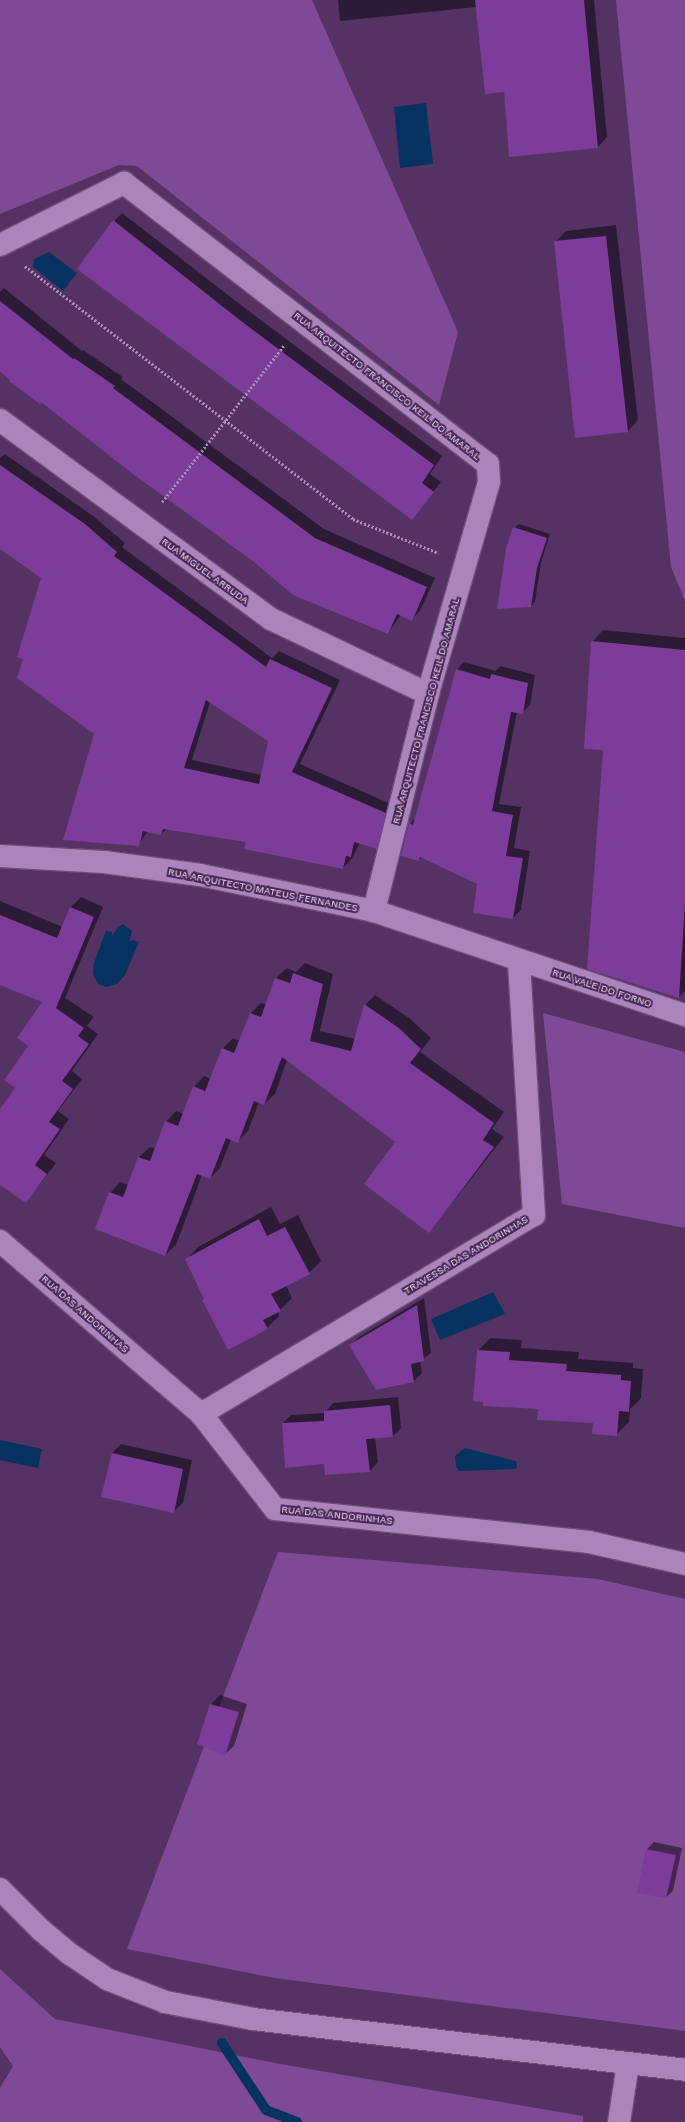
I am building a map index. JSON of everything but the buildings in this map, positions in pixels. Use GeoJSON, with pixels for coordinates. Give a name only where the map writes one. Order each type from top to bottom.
{"type":"FeatureCollection","features":[{"type":"Feature","properties":{"kind":"street","name":"RUA ARQUITECTO FRANCISCO KEIL DO AMARAL"},"geometry":{"type":"LineString","coordinates":[[0,245],[124,183],[488,464],[489,482],[428,694],[374,911]]}},
{"type":"Feature","properties":{"kind":"street","name":"RUA MIGUEL ARRUDA"},"geometry":{"type":"LineString","coordinates":[[0,420],[271,619],[428,694]]}},
{"type":"Feature","properties":{"kind":"street","name":"RUA ARQUITECTO MATEUS FERNANDES"},"geometry":{"type":"LineString","coordinates":[[0,856],[104,862],[200,875],[374,911],[519,961]]}},
{"type":"Feature","properties":{"kind":"street","name":"RUA VALE DO FORNO"},"geometry":{"type":"LineString","coordinates":[[519,961],[685,1015]]}},
{"type":"Feature","properties":{"kind":"street","name":"TRAVESSA DAS ANDORINHAS"},"geometry":{"type":"LineString","coordinates":[[201,1414],[534,1215],[519,961]]}},
{"type":"Feature","properties":{"kind":"street","name":"RUA DAS ANDORINHAS"},"geometry":{"type":"LineString","coordinates":[[0,1241],[201,1414],[275,1509],[589,1542],[685,1564]]}},
{"type":"Feature","properties":{"kind":"street"},"geometry":{"type":"LineString","coordinates":[[0,1889],[41,1930],[70,1954],[107,1979],[165,2002],[253,2019],[685,2070]]}},
{"type":"Feature","properties":{"kind":"street"},"geometry":{"type":"LineString","coordinates":[[618,2122],[628,2064]]}},
{"type":"Feature","properties":{"kind":"path"},"geometry":{"type":"LineString","coordinates":[[19,261],[224,422],[353,519],[466,564]]}},
{"type":"Feature","properties":{"kind":"path"},"geometry":{"type":"LineString","coordinates":[[143,526],[303,321]]}},
{"type":"Feature","properties":{"kind":"shaded area"},"geometry":{"type":"Polygon","coordinates":[[[0,0],[312,0],[458,332],[439,405],[137,166],[119,165],[0,214],[0,0]]]}},
{"type":"Feature","properties":{"kind":"shaded area"},"geometry":{"type":"Polygon","coordinates":[[[616,0],[685,0],[685,601],[671,567],[616,0]]]}},
{"type":"Feature","properties":{"kind":"shaded area"},"geometry":{"type":"Polygon","coordinates":[[[543,1013],[685,1052],[685,1228],[562,1204],[543,1013]]]}},
{"type":"Feature","properties":{"kind":"shaded area"},"geometry":{"type":"Polygon","coordinates":[[[278,1552],[598,1579],[685,1599],[685,2031],[275,1978],[127,1949],[278,1552]]]}},
{"type":"Feature","properties":{"kind":"shaded area"},"geometry":{"type":"Polygon","coordinates":[[[0,1969],[55,2019],[280,2064],[583,2116],[583,2122],[0,2122],[0,2088],[13,2066],[0,2047],[0,1969]]]}},
{"type":"Feature","properties":{"kind":"water"},"geometry":{"type":"Polygon","coordinates":[[[426,103],[433,164],[400,168],[394,107],[426,103]]]}},
{"type":"Feature","properties":{"kind":"water"},"geometry":{"type":"Polygon","coordinates":[[[49,252],[77,273],[63,291],[33,267],[34,259],[49,252]]]}},
{"type":"Feature","properties":{"kind":"water"},"geometry":{"type":"Polygon","coordinates":[[[123,924],[132,931],[129,942],[132,940],[139,942],[125,975],[117,984],[106,987],[98,984],[93,974],[94,963],[106,930],[112,932],[112,936],[118,927],[123,924]]]}},
{"type":"Feature","properties":{"kind":"water"},"geometry":{"type":"Polygon","coordinates":[[[493,1292],[505,1314],[440,1340],[431,1319],[493,1292]]]}},
{"type":"Feature","properties":{"kind":"water"},"geometry":{"type":"Polygon","coordinates":[[[0,1440],[42,1449],[38,1468],[0,1460],[0,1440]]]}},
{"type":"Feature","properties":{"kind":"water"},"geometry":{"type":"Polygon","coordinates":[[[465,1448],[516,1461],[516,1469],[459,1471],[456,1467],[455,1456],[465,1448]]]}},
{"type":"Feature","properties":{"kind":"waterway"},"geometry":{"type":"LineString","coordinates":[[222,2043],[266,2110],[297,2122]]}}]}
